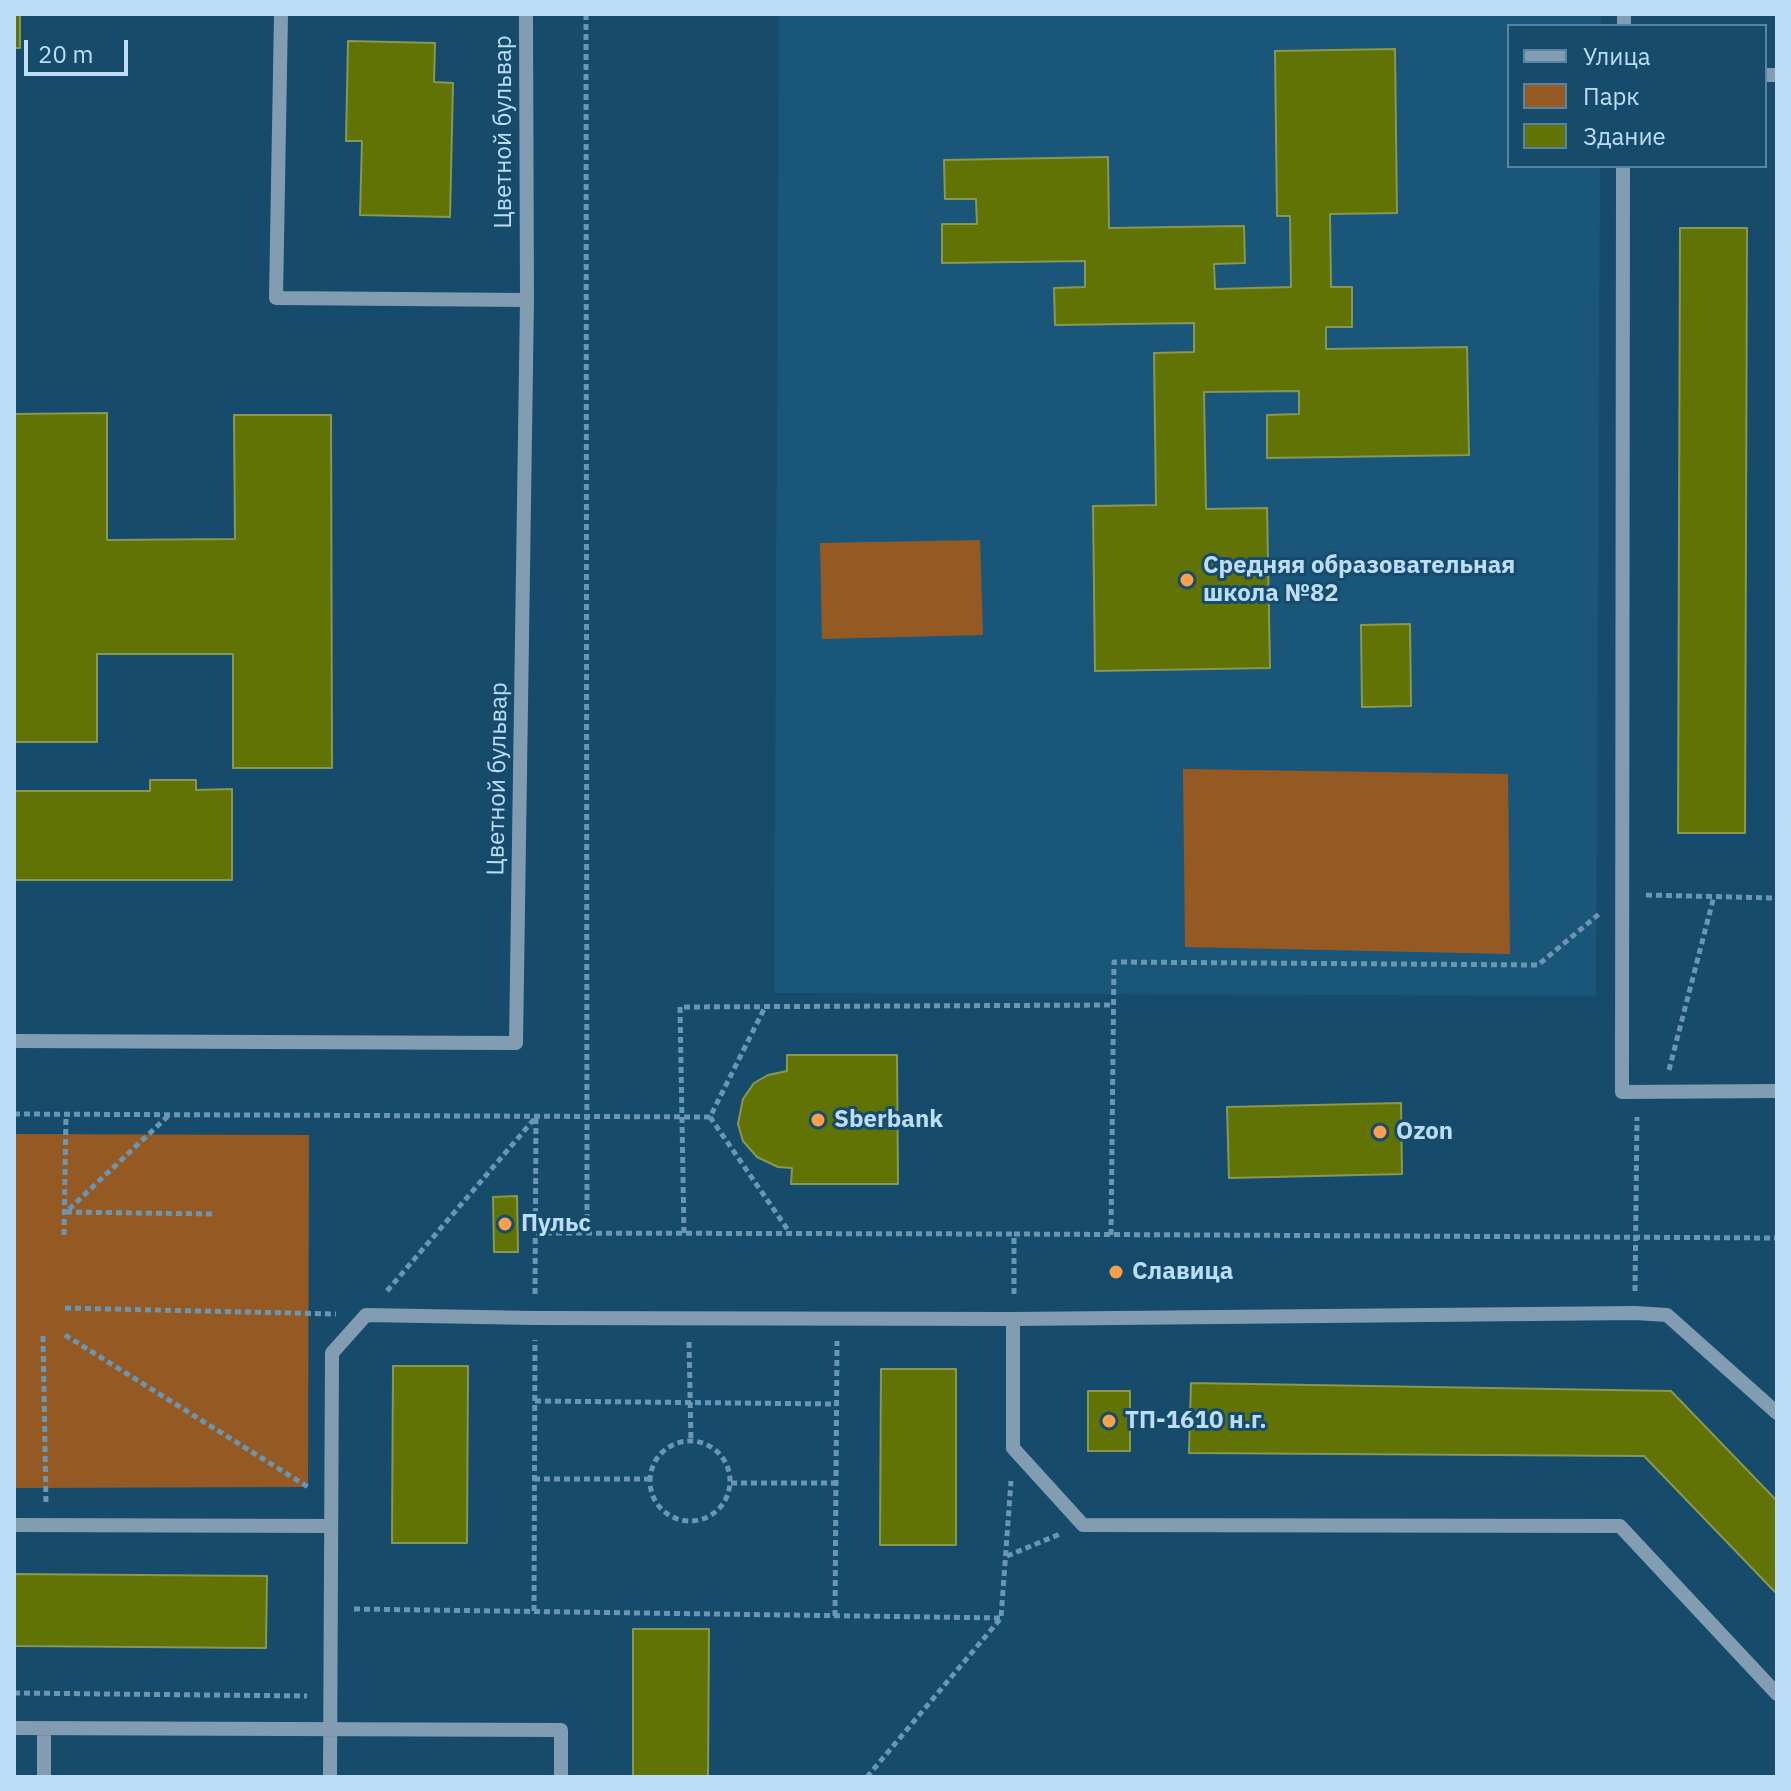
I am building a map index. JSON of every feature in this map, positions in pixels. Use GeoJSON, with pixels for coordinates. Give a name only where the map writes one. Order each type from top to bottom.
{"type":"FeatureCollection","features":[{"type":"Feature","properties":{"kind":"street"},"geometry":{"type":"LineString","coordinates":[[281,14],[276,298],[527,300]]}},
{"type":"Feature","properties":{"kind":"street","name":"Цветной бульвар"},"geometry":{"type":"LineString","coordinates":[[14,1041],[516,1043],[527,300],[526,14]]}},
{"type":"Feature","properties":{"kind":"street"},"geometry":{"type":"LineString","coordinates":[[1623,168],[1622,1092],[1777,1091]]}},
{"type":"Feature","properties":{"kind":"street"},"geometry":{"type":"LineString","coordinates":[[330,1777],[332,1353],[366,1315],[1013,1319],[1667,1315],[1777,1413]]}},
{"type":"Feature","properties":{"kind":"street"},"geometry":{"type":"LineString","coordinates":[[1013,1319],[1013,1448],[1083,1525],[1620,1526],[1777,1694]]}},
{"type":"Feature","properties":{"kind":"street"},"geometry":{"type":"LineString","coordinates":[[14,1525],[331,1526]]}},
{"type":"Feature","properties":{"kind":"street"},"geometry":{"type":"LineString","coordinates":[[14,1728],[561,1730],[561,1777]]}},
{"type":"Feature","properties":{"kind":"street"},"geometry":{"type":"LineString","coordinates":[[44,1728],[44,1777]]}},
{"type":"Feature","properties":{"kind":"path"},"geometry":{"type":"LineString","coordinates":[[586,14],[587,1232]]}},
{"type":"Feature","properties":{"kind":"path"},"geometry":{"type":"LineString","coordinates":[[1111,1235],[1114,962],[1538,965],[1622,894],[1777,898]]}},
{"type":"Feature","properties":{"kind":"path"},"geometry":{"type":"LineString","coordinates":[[1663,1091],[1714,896]]}},
{"type":"Feature","properties":{"kind":"path"},"geometry":{"type":"LineString","coordinates":[[684,1233],[680,1007],[1112,1005]]}},
{"type":"Feature","properties":{"kind":"path"},"geometry":{"type":"LineString","coordinates":[[710,1117],[765,1007]]}},
{"type":"Feature","properties":{"kind":"path"},"geometry":{"type":"LineString","coordinates":[[1635,1313],[1637,1092]]}},
{"type":"Feature","properties":{"kind":"path"},"geometry":{"type":"LineString","coordinates":[[14,1114],[710,1117]]}},
{"type":"Feature","properties":{"kind":"path"},"geometry":{"type":"LineString","coordinates":[[64,1235],[66,1115]]}},
{"type":"Feature","properties":{"kind":"path"},"geometry":{"type":"LineString","coordinates":[[66,1212],[168,1115]]}},
{"type":"Feature","properties":{"kind":"path"},"geometry":{"type":"LineString","coordinates":[[534,1611],[536,1117]]}},
{"type":"Feature","properties":{"kind":"path"},"geometry":{"type":"LineString","coordinates":[[65,1308],[366,1315],[536,1117]]}},
{"type":"Feature","properties":{"kind":"path"},"geometry":{"type":"LineString","coordinates":[[710,1117],[790,1233]]}},
{"type":"Feature","properties":{"kind":"path"},"geometry":{"type":"LineString","coordinates":[[66,1212],[214,1214]]}},
{"type":"Feature","properties":{"kind":"path"},"geometry":{"type":"LineString","coordinates":[[536,1233],[1777,1238]]}},
{"type":"Feature","properties":{"kind":"path"},"geometry":{"type":"LineString","coordinates":[[1013,1319],[1014,1234]]}},
{"type":"Feature","properties":{"kind":"path"},"geometry":{"type":"LineString","coordinates":[[689,1317],[691,1441]]}},
{"type":"Feature","properties":{"kind":"path"},"geometry":{"type":"LineString","coordinates":[[835,1616],[837,1318]]}},
{"type":"Feature","properties":{"kind":"path"},"geometry":{"type":"LineString","coordinates":[[65,1335],[308,1487],[331,1505]]}},
{"type":"Feature","properties":{"kind":"path"},"geometry":{"type":"LineString","coordinates":[[43,1336],[46,1525]]}},
{"type":"Feature","properties":{"kind":"path"},"geometry":{"type":"LineString","coordinates":[[535,1401],[836,1404]]}},
{"type":"Feature","properties":{"kind":"path"},"geometry":{"type":"LineString","coordinates":[[691,1441],[711,1447],[722,1456],[729,1468],[731,1483],[721,1508],[697,1522],[669,1516],[658,1507],[648,1479],[659,1454],[670,1446],[691,1441]]}},
{"type":"Feature","properties":{"kind":"path"},"geometry":{"type":"LineString","coordinates":[[867,1777],[1001,1618],[1013,1448]]}},
{"type":"Feature","properties":{"kind":"path"},"geometry":{"type":"LineString","coordinates":[[534,1479],[648,1479]]}},
{"type":"Feature","properties":{"kind":"path"},"geometry":{"type":"LineString","coordinates":[[731,1483],[836,1483]]}},
{"type":"Feature","properties":{"kind":"path"},"geometry":{"type":"LineString","coordinates":[[1007,1556],[1083,1525]]}},
{"type":"Feature","properties":{"kind":"path"},"geometry":{"type":"LineString","coordinates":[[330,1609],[1001,1618]]}},
{"type":"Feature","properties":{"kind":"path"},"geometry":{"type":"LineString","coordinates":[[14,1693],[307,1696]]}},
{"type":"Feature","properties":{"kind":"shaded area","name":"Средняя образовательная школа №82"},"geometry":{"type":"Polygon","coordinates":[[[779,14],[1601,14],[1601,24],[1507,24],[1507,168],[1600,168],[1596,996],[774,993],[779,14]]]}},
{"type":"Feature","properties":{"kind":"green space"},"geometry":{"type":"Polygon","coordinates":[[[980,540],[983,635],[822,639],[820,543],[980,540]]]}},
{"type":"Feature","properties":{"kind":"green space"},"geometry":{"type":"Polygon","coordinates":[[[1183,769],[1508,774],[1510,954],[1185,947],[1183,769]]]}},
{"type":"Feature","properties":{"kind":"green space"},"geometry":{"type":"Polygon","coordinates":[[[14,1134],[309,1135],[308,1487],[14,1488],[14,1134]]]}},
{"type":"Feature","properties":{"kind":"building"},"geometry":{"type":"Polygon","coordinates":[[[14,14],[20,14],[20,48],[14,48],[14,14]]]}},
{"type":"Feature","properties":{"kind":"building"},"geometry":{"type":"Polygon","coordinates":[[[348,41],[435,43],[434,82],[453,83],[450,217],[360,215],[362,141],[346,141],[348,41]]]}},
{"type":"Feature","properties":{"kind":"building"},"geometry":{"type":"Polygon","coordinates":[[[1395,49],[1397,213],[1330,214],[1331,287],[1352,287],[1352,327],[1326,327],[1326,349],[1467,347],[1469,455],[1267,458],[1267,415],[1299,414],[1299,391],[1204,392],[1206,509],[1267,508],[1270,668],[1095,671],[1093,506],[1156,505],[1154,353],[1194,352],[1194,323],[1055,325],[1054,288],[1085,287],[1085,261],[942,263],[942,224],[977,224],[976,199],[945,199],[944,160],[1108,157],[1109,228],[1244,226],[1245,263],[1214,264],[1215,289],[1291,287],[1290,216],[1277,216],[1275,51],[1395,49]]]}},
{"type":"Feature","properties":{"kind":"building"},"geometry":{"type":"Polygon","coordinates":[[[1680,228],[1747,228],[1745,833],[1678,833],[1680,228]]]}},
{"type":"Feature","properties":{"kind":"building"},"geometry":{"type":"Polygon","coordinates":[[[107,413],[107,540],[235,539],[234,415],[331,415],[332,768],[233,768],[233,654],[97,654],[97,742],[14,742],[14,414],[107,413]]]}},
{"type":"Feature","properties":{"kind":"building"},"geometry":{"type":"Polygon","coordinates":[[[1410,624],[1411,706],[1362,707],[1361,625],[1410,624]]]}},
{"type":"Feature","properties":{"kind":"building"},"geometry":{"type":"Polygon","coordinates":[[[150,780],[196,780],[196,790],[232,789],[232,880],[14,880],[14,791],[150,791],[150,780]]]}},
{"type":"Feature","properties":{"kind":"building","name":"Sberbank"},"geometry":{"type":"Polygon","coordinates":[[[787,1055],[897,1055],[898,1184],[791,1184],[792,1168],[778,1167],[757,1157],[743,1141],[738,1124],[743,1099],[754,1083],[768,1075],[787,1071],[787,1055]]]}},
{"type":"Feature","properties":{"kind":"building"},"geometry":{"type":"Polygon","coordinates":[[[1401,1103],[1402,1174],[1229,1178],[1227,1107],[1401,1103]]]}},
{"type":"Feature","properties":{"kind":"building","name":"Пульс"},"geometry":{"type":"Polygon","coordinates":[[[517,1196],[518,1252],[494,1252],[493,1197],[517,1196]]]}},
{"type":"Feature","properties":{"kind":"building"},"geometry":{"type":"Polygon","coordinates":[[[393,1366],[468,1366],[467,1543],[392,1543],[393,1366]]]}},
{"type":"Feature","properties":{"kind":"building"},"geometry":{"type":"Polygon","coordinates":[[[881,1369],[956,1369],[956,1545],[880,1545],[881,1369]]]}},
{"type":"Feature","properties":{"kind":"building"},"geometry":{"type":"Polygon","coordinates":[[[1191,1383],[1671,1391],[1777,1501],[1777,1594],[1644,1456],[1189,1453],[1191,1383]]]}},
{"type":"Feature","properties":{"kind":"building","name":"ТП-1610 н.г."},"geometry":{"type":"Polygon","coordinates":[[[1088,1391],[1130,1391],[1130,1451],[1088,1451],[1088,1391]]]}},
{"type":"Feature","properties":{"kind":"building"},"geometry":{"type":"Polygon","coordinates":[[[14,1574],[267,1576],[266,1648],[14,1646],[14,1574]]]}},
{"type":"Feature","properties":{"kind":"building"},"geometry":{"type":"Polygon","coordinates":[[[633,1629],[709,1629],[708,1777],[633,1777],[633,1629]]]}},
{"type":"Feature","properties":{"kind":"place","name":"Средняя образовательная школа №82"},"geometry":{"type":"Point","coordinates":[1187,580]}},
{"type":"Feature","properties":{"kind":"place","name":"Sberbank"},"geometry":{"type":"Point","coordinates":[818,1120]}},
{"type":"Feature","properties":{"kind":"place","name":"Ozon"},"geometry":{"type":"Point","coordinates":[1380,1132]}},
{"type":"Feature","properties":{"kind":"place","name":"Пульс"},"geometry":{"type":"Point","coordinates":[505,1224]}},
{"type":"Feature","properties":{"kind":"place","name":"Славица"},"geometry":{"type":"Point","coordinates":[1116,1272]}},
{"type":"Feature","properties":{"kind":"place","name":"ТП-1610 н.г."},"geometry":{"type":"Point","coordinates":[1109,1421]}}]}
